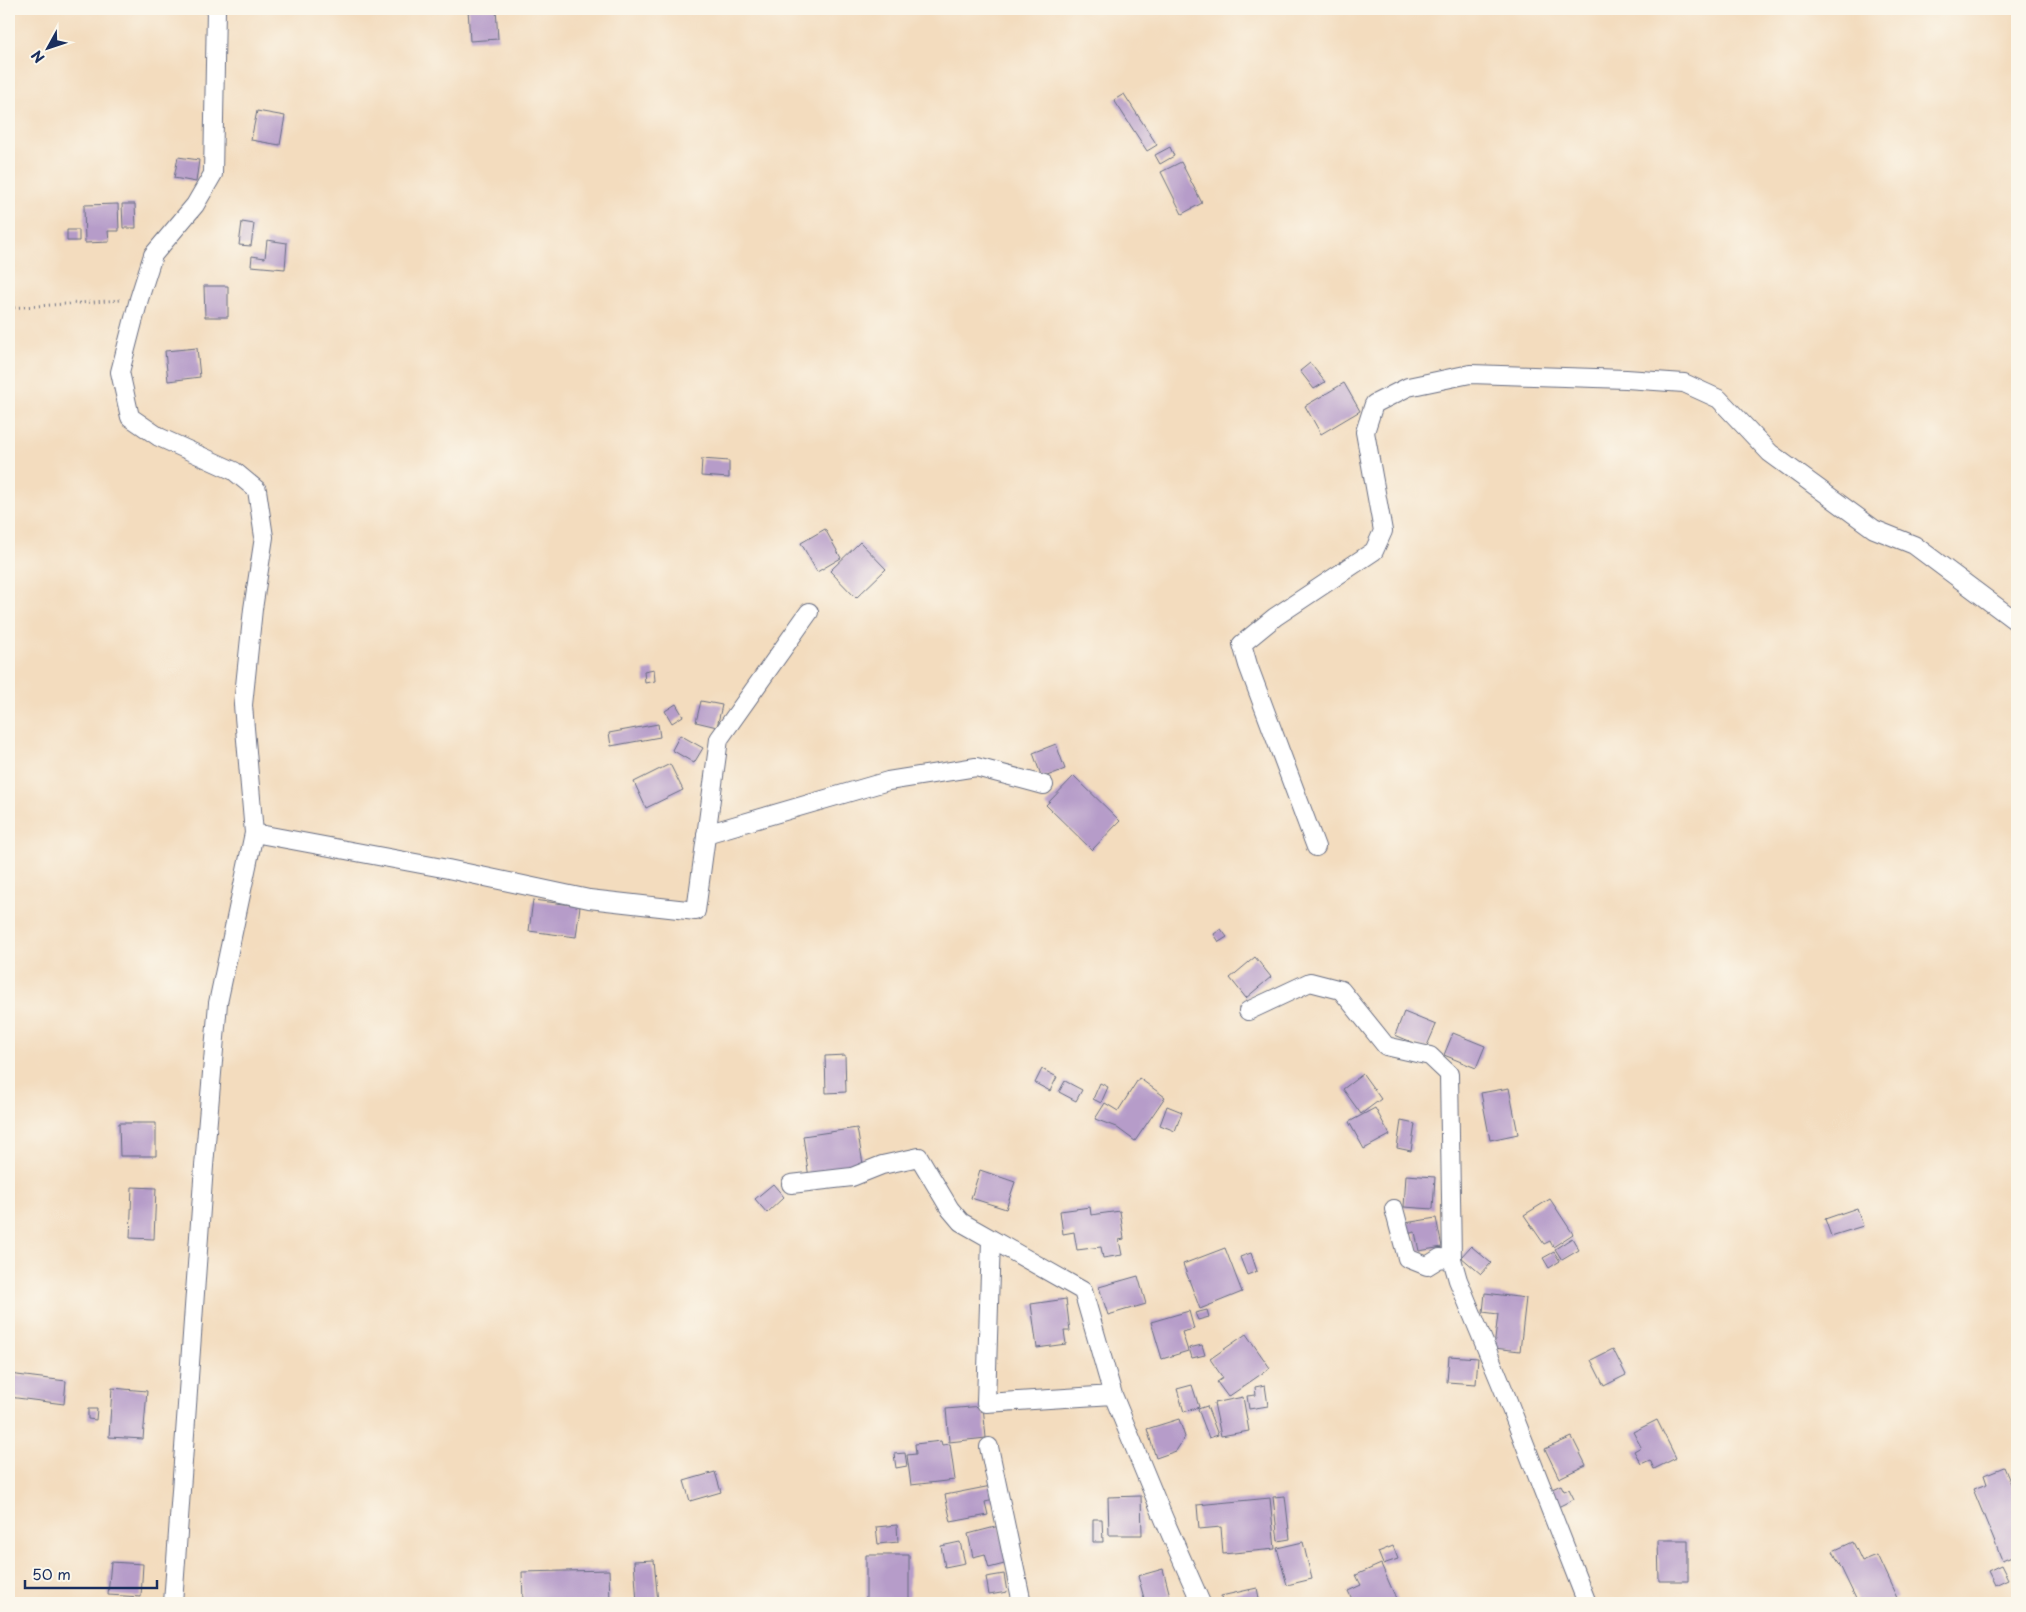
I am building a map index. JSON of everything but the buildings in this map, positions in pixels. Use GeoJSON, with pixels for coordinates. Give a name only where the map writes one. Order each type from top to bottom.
{"type":"FeatureCollection","features":[{"type":"Feature","properties":{"kind":"street"},"geometry":{"type":"LineString","coordinates":[[173,1603],[204,1166],[218,1003],[254,832],[243,705],[253,609],[264,537],[257,490],[234,471],[159,437],[130,417],[120,372],[139,299],[153,255],[195,205],[214,174],[216,9]]}},
{"type":"Feature","properties":{"kind":"street"},"geometry":{"type":"LineString","coordinates":[[1316,847],[1248,665],[1242,644],[1275,617],[1374,551],[1383,531],[1365,432],[1374,404],[1408,387],[1470,374],[1626,379],[1684,384],[1719,399],[1770,453],[1874,529],[1914,545],[2017,622]]}},
{"type":"Feature","properties":{"kind":"street"},"geometry":{"type":"LineString","coordinates":[[254,832],[448,869],[589,899],[696,911],[719,739],[809,612]]}},
{"type":"Feature","properties":{"kind":"street"},"geometry":{"type":"LineString","coordinates":[[706,834],[888,782],[976,767],[1044,785]]}},
{"type":"Feature","properties":{"kind":"street"},"geometry":{"type":"LineString","coordinates":[[1248,1011],[1310,982],[1341,990],[1386,1046],[1430,1056],[1449,1074],[1452,1259],[1458,1280],[1506,1396],[1587,1603]]}},
{"type":"Feature","properties":{"kind":"street"},"geometry":{"type":"LineString","coordinates":[[791,1184],[852,1177],[882,1165],[919,1157],[950,1209],[960,1222],[1083,1291],[1113,1395],[1201,1603]]}},
{"type":"Feature","properties":{"kind":"street"},"geometry":{"type":"LineString","coordinates":[[1394,1209],[1407,1258],[1427,1266],[1440,1258],[1452,1259]]}},
{"type":"Feature","properties":{"kind":"street"},"geometry":{"type":"LineString","coordinates":[[991,1239],[986,1403],[1113,1395]]}},
{"type":"Feature","properties":{"kind":"street"},"geometry":{"type":"LineString","coordinates":[[989,1447],[1022,1603]]}},
{"type":"Feature","properties":{"kind":"path"},"geometry":{"type":"LineString","coordinates":[[9,308],[139,299]]}}]}
